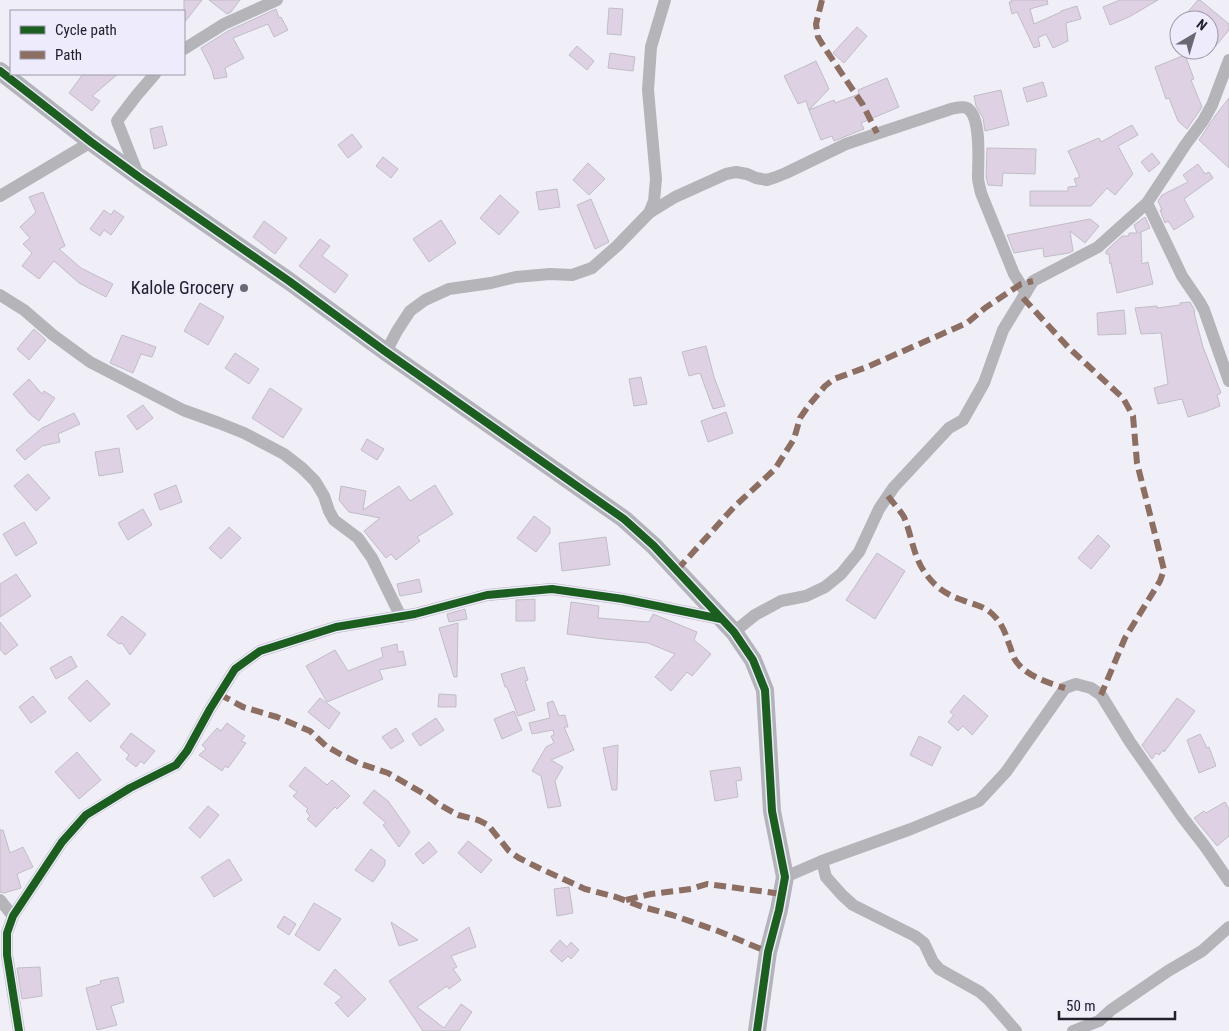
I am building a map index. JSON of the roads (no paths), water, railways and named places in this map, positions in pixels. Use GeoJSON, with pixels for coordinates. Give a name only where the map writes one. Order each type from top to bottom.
{"type":"FeatureCollection","features":[{"type":"Feature","properties":{"kind":"street"},"geometry":{"type":"LineString","coordinates":[[185,48],[224,24],[277,0]]}},
{"type":"Feature","properties":{"kind":"street"},"geometry":{"type":"LineString","coordinates":[[649,213],[654,201],[656,179],[648,90],[651,47],[664,0]]}},
{"type":"Feature","properties":{"kind":"street"},"geometry":{"type":"LineString","coordinates":[[734,632],[763,610],[781,601],[806,596],[825,588],[841,574],[859,552],[879,509],[894,486],[949,428],[963,420],[984,383],[1003,330],[1032,282],[1098,247],[1147,202],[1208,113],[1229,60]]}},
{"type":"Feature","properties":{"kind":"street"},"geometry":{"type":"LineString","coordinates":[[0,72],[139,177],[624,519],[654,546],[734,632],[753,660],[765,690],[772,811],[785,877],[768,952],[757,1031]]}},
{"type":"Feature","properties":{"kind":"street"},"geometry":{"type":"LineString","coordinates":[[139,177],[117,121],[155,75]]}},
{"type":"Feature","properties":{"kind":"street"},"geometry":{"type":"LineString","coordinates":[[386,352],[410,311],[425,300],[449,289],[516,277],[550,274],[572,275],[592,268],[617,246],[649,213],[675,197],[726,174],[736,172],[767,180],[776,178],[846,144],[960,107],[966,108],[975,119],[979,143],[978,179],[981,193],[1014,274],[1026,293]]}},
{"type":"Feature","properties":{"kind":"street"},"geometry":{"type":"LineString","coordinates":[[0,196],[91,142]]}},
{"type":"Feature","properties":{"kind":"street"},"geometry":{"type":"LineString","coordinates":[[1147,202],[1182,276],[1204,310],[1229,381]]}},
{"type":"Feature","properties":{"kind":"street"},"geometry":{"type":"LineString","coordinates":[[0,295],[24,310],[53,335],[90,362],[183,410],[244,433],[284,454],[302,468],[316,481],[334,520],[358,538],[372,558],[401,617]]}},
{"type":"Feature","properties":{"kind":"street"},"geometry":{"type":"LineString","coordinates":[[19,1031],[7,955],[7,933],[14,916],[62,842],[86,816],[130,788],[176,766],[187,751],[210,708],[235,669],[260,651],[336,626],[401,617],[487,595],[552,589],[623,599],[721,620]]}},
{"type":"Feature","properties":{"kind":"street"},"geometry":{"type":"LineString","coordinates":[[785,877],[822,861],[911,829],[979,800],[1006,772],[1065,688],[1076,684],[1091,688],[1101,695],[1130,742],[1229,881]]}},
{"type":"Feature","properties":{"kind":"street"},"geometry":{"type":"LineString","coordinates":[[822,861],[826,877],[853,905],[915,936],[924,943],[933,962],[939,969],[980,992],[1016,1031]]}},
{"type":"Feature","properties":{"kind":"street"},"geometry":{"type":"LineString","coordinates":[[0,900],[14,916]]}},
{"type":"Feature","properties":{"kind":"street"},"geometry":{"type":"LineString","coordinates":[[1073,1031],[1099,1021],[1111,1010],[1168,971],[1202,951],[1229,927]]}},
{"type":"Feature","properties":{"kind":"place","name":"Kalole Grocery"},"geometry":{"type":"Point","coordinates":[244,288]}}]}
